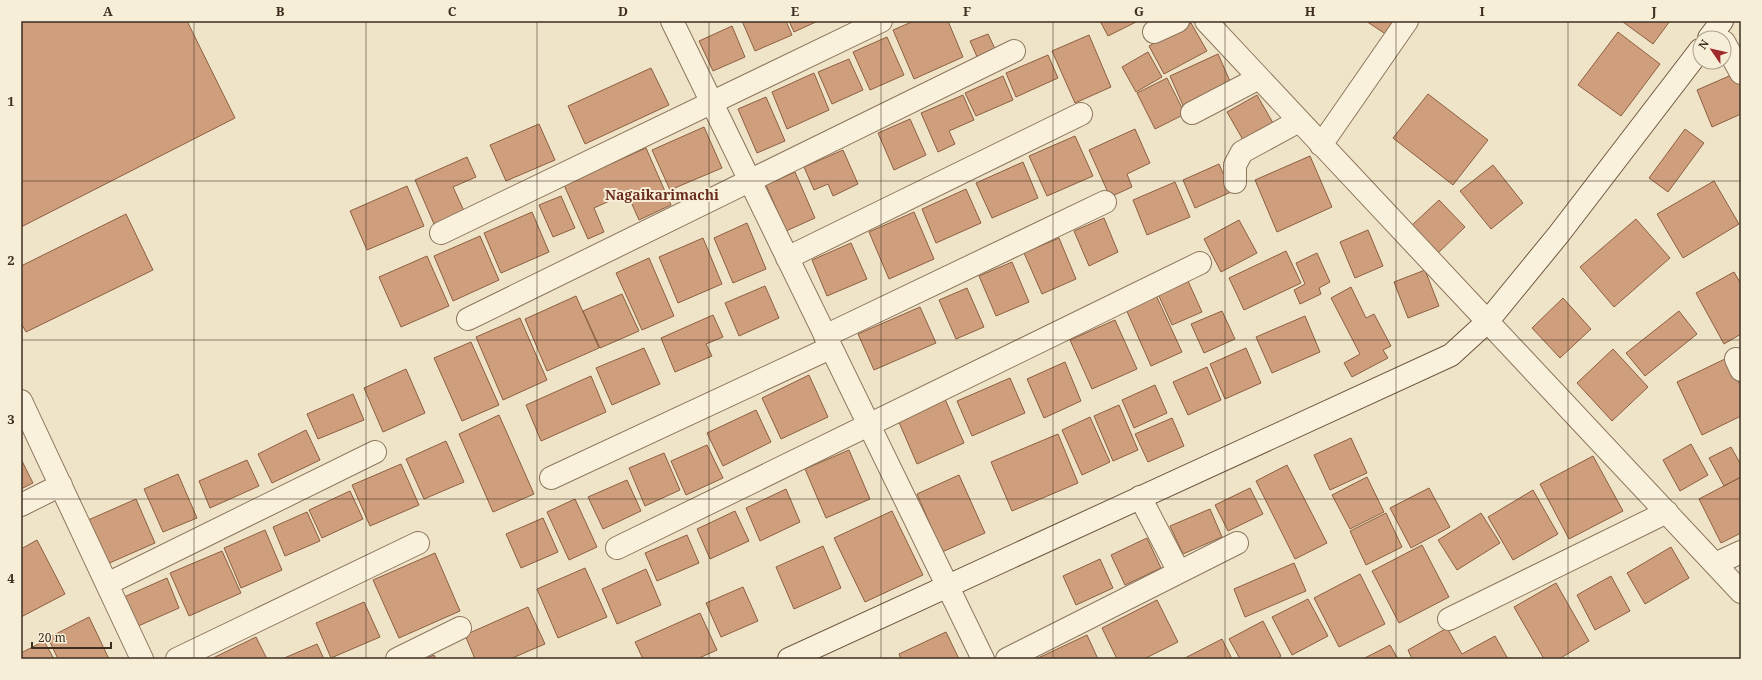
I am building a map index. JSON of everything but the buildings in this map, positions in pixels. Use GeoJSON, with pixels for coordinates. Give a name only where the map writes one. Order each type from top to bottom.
{"type":"FeatureCollection","features":[{"type":"Feature","properties":{"kind":"street"},"geometry":{"type":"LineString","coordinates":[[672,21],[946,586],[983,659]]}},
{"type":"Feature","properties":{"kind":"street"},"geometry":{"type":"LineString","coordinates":[[441,233],[881,21]]}},
{"type":"Feature","properties":{"kind":"street"},"geometry":{"type":"LineString","coordinates":[[1154,32],[1178,21]]}},
{"type":"Feature","properties":{"kind":"street"},"geometry":{"type":"LineString","coordinates":[[1206,21],[1741,592]]}},
{"type":"Feature","properties":{"kind":"street"},"geometry":{"type":"LineString","coordinates":[[1321,145],[1407,21]]}},
{"type":"Feature","properties":{"kind":"street"},"geometry":{"type":"LineString","coordinates":[[468,319],[1014,51]]}},
{"type":"Feature","properties":{"kind":"street"},"geometry":{"type":"LineString","coordinates":[[1732,57],[1741,73]]}},
{"type":"Feature","properties":{"kind":"street"},"geometry":{"type":"LineString","coordinates":[[789,659],[1452,355],[1487,322],[1559,234],[1692,60]]}},
{"type":"Feature","properties":{"kind":"street"},"geometry":{"type":"LineString","coordinates":[[1192,113],[1259,78]]}},
{"type":"Feature","properties":{"kind":"street"},"geometry":{"type":"LineString","coordinates":[[787,258],[1081,114]]}},
{"type":"Feature","properties":{"kind":"street"},"geometry":{"type":"LineString","coordinates":[[1235,182],[1235,166],[1242,152],[1299,121]]}},
{"type":"Feature","properties":{"kind":"street"},"geometry":{"type":"LineString","coordinates":[[551,478],[828,342],[1105,202]]}},
{"type":"Feature","properties":{"kind":"street"},"geometry":{"type":"LineString","coordinates":[[617,548],[1200,263]]}},
{"type":"Feature","properties":{"kind":"street"},"geometry":{"type":"LineString","coordinates":[[21,401],[142,659]]}},
{"type":"Feature","properties":{"kind":"street"},"geometry":{"type":"LineString","coordinates":[[107,584],[375,452]]}},
{"type":"Feature","properties":{"kind":"street"},"geometry":{"type":"LineString","coordinates":[[21,505],[60,485]]}},
{"type":"Feature","properties":{"kind":"street"},"geometry":{"type":"LineString","coordinates":[[1140,497],[1179,572]]}},
{"type":"Feature","properties":{"kind":"street"},"geometry":{"type":"LineString","coordinates":[[1449,619],[1667,512]]}},
{"type":"Feature","properties":{"kind":"street"},"geometry":{"type":"LineString","coordinates":[[177,659],[418,543]]}},
{"type":"Feature","properties":{"kind":"street"},"geometry":{"type":"LineString","coordinates":[[1008,659],[1236,543]]}},
{"type":"Feature","properties":{"kind":"street"},"geometry":{"type":"LineString","coordinates":[[1715,564],[1741,552]]}},
{"type":"Feature","properties":{"kind":"street"},"geometry":{"type":"LineString","coordinates":[[397,659],[460,628]]}},
{"type":"Feature","properties":{"kind":"district","name":"Nagaikarimachi"},"geometry":{"type":"Point","coordinates":[662,194]}}]}
